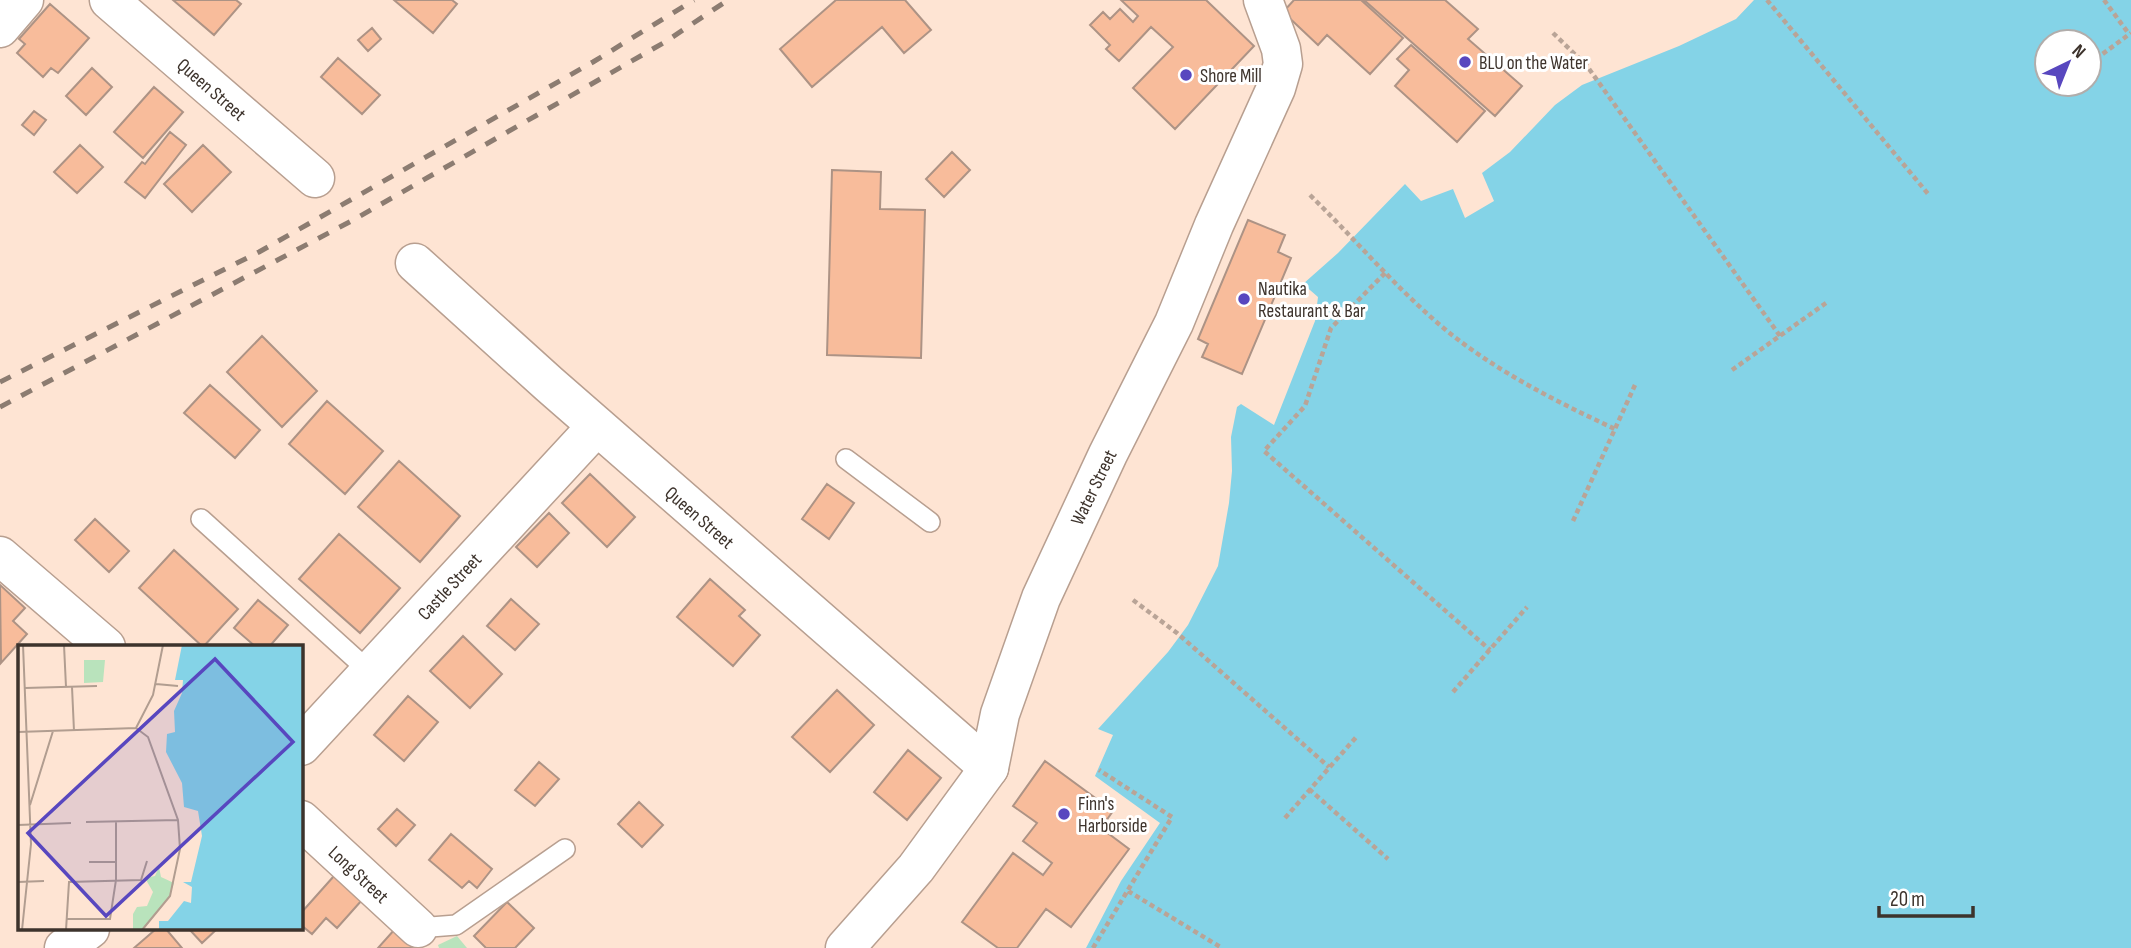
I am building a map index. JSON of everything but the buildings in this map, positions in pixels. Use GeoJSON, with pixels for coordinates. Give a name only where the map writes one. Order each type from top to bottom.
{"type":"FeatureCollection","features":[{"type":"Feature","properties":{"kind":"street"},"geometry":{"type":"LineString","coordinates":[[0,28],[24,0]]}},
{"type":"Feature","properties":{"kind":"street","name":"Queen Street"},"geometry":{"type":"LineString","coordinates":[[108,0],[315,178]]}},
{"type":"Feature","properties":{"kind":"street","name":"Water Street"},"geometry":{"type":"LineString","coordinates":[[845,948],[916,868],[989,768],[1000,714],[1041,598],[1108,454],[1174,323],[1214,225],[1276,88],[1283,64],[1281,49],[1263,0]]}},
{"type":"Feature","properties":{"kind":"street","name":"Queen Street"},"geometry":{"type":"LineString","coordinates":[[415,263],[597,426],[989,768]]}},
{"type":"Feature","properties":{"kind":"street","name":"Castle Street"},"geometry":{"type":"LineString","coordinates":[[303,744],[597,426]]}},
{"type":"Feature","properties":{"kind":"street"},"geometry":{"type":"LineString","coordinates":[[0,556],[104,645]]}},
{"type":"Feature","properties":{"kind":"street","name":"Long Street"},"geometry":{"type":"LineString","coordinates":[[303,822],[418,928]]}},
{"type":"Feature","properties":{"kind":"street"},"geometry":{"type":"LineString","coordinates":[[64,948],[89,930]]}},
{"type":"Feature","properties":{"kind":"lane"},"geometry":{"type":"LineString","coordinates":[[846,459],[929,522]]}},
{"type":"Feature","properties":{"kind":"lane"},"geometry":{"type":"LineString","coordinates":[[201,519],[370,672]]}},
{"type":"Feature","properties":{"kind":"lane"},"geometry":{"type":"LineString","coordinates":[[418,928],[456,925],[565,849]]}},
{"type":"Feature","properties":{"kind":"path"},"geometry":{"type":"LineString","coordinates":[[1767,0],[1929,195]]}},
{"type":"Feature","properties":{"kind":"path"},"geometry":{"type":"LineString","coordinates":[[2103,53],[2130,33],[2104,0]]}},
{"type":"Feature","properties":{"kind":"path"},"geometry":{"type":"LineString","coordinates":[[1553,33],[1587,66],[1780,336]]}},
{"type":"Feature","properties":{"kind":"path"},"geometry":{"type":"LineString","coordinates":[[1310,195],[1422,309],[1484,359],[1550,399],[1615,429]]}},
{"type":"Feature","properties":{"kind":"path"},"geometry":{"type":"LineString","coordinates":[[1385,273],[1331,328],[1305,406],[1264,451],[1490,650]]}},
{"type":"Feature","properties":{"kind":"path"},"geometry":{"type":"LineString","coordinates":[[1731,370],[1826,303]]}},
{"type":"Feature","properties":{"kind":"path"},"geometry":{"type":"LineString","coordinates":[[1573,521],[1634,385]]}},
{"type":"Feature","properties":{"kind":"path"},"geometry":{"type":"LineString","coordinates":[[1133,600],[1177,634],[1329,768]]}},
{"type":"Feature","properties":{"kind":"path"},"geometry":{"type":"LineString","coordinates":[[1454,692],[1527,607]]}},
{"type":"Feature","properties":{"kind":"path"},"geometry":{"type":"LineString","coordinates":[[1285,818],[1358,735]]}},
{"type":"Feature","properties":{"kind":"path"},"geometry":{"type":"LineString","coordinates":[[1093,948],[1172,817],[1099,770]]}},
{"type":"Feature","properties":{"kind":"path"},"geometry":{"type":"LineString","coordinates":[[1309,789],[1388,859]]}},
{"type":"Feature","properties":{"kind":"path"},"geometry":{"type":"LineString","coordinates":[[1128,891],[1222,948]]}},
{"type":"Feature","properties":{"kind":"green space"},"geometry":{"type":"Polygon","coordinates":[[[457,936],[467,948],[439,948],[438,945],[457,936]]]}},
{"type":"Feature","properties":{"kind":"water"},"geometry":{"type":"Polygon","coordinates":[[[1754,0],[2131,0],[2131,948],[1086,948],[1121,881],[1160,823],[1095,776],[1113,735],[1098,729],[1168,652],[1188,625],[1218,566],[1229,503],[1231,437],[1237,407],[1241,404],[1274,425],[1315,321],[1318,297],[1303,284],[1338,253],[1405,184],[1421,201],[1453,189],[1465,218],[1494,201],[1482,173],[1510,152],[1555,105],[1582,85],[1679,46],[1736,19],[1754,0]]]}},
{"type":"Feature","properties":{"kind":"railway"},"geometry":{"type":"LineString","coordinates":[[0,382],[259,252],[593,62],[694,0]]}},
{"type":"Feature","properties":{"kind":"railway"},"geometry":{"type":"LineString","coordinates":[[0,407],[355,219],[665,42],[728,0]]}},
{"type":"Feature","properties":{"kind":"place","name":"BLU on the Water"},"geometry":{"type":"Point","coordinates":[1465,62]}},
{"type":"Feature","properties":{"kind":"place","name":"Shore Mill"},"geometry":{"type":"Point","coordinates":[1186,75]}},
{"type":"Feature","properties":{"kind":"place","name":"Nautika Restaurant & Bar"},"geometry":{"type":"Point","coordinates":[1244,299]}},
{"type":"Feature","properties":{"kind":"place","name":"Finn's Harborside"},"geometry":{"type":"Point","coordinates":[1064,814]}}]}
